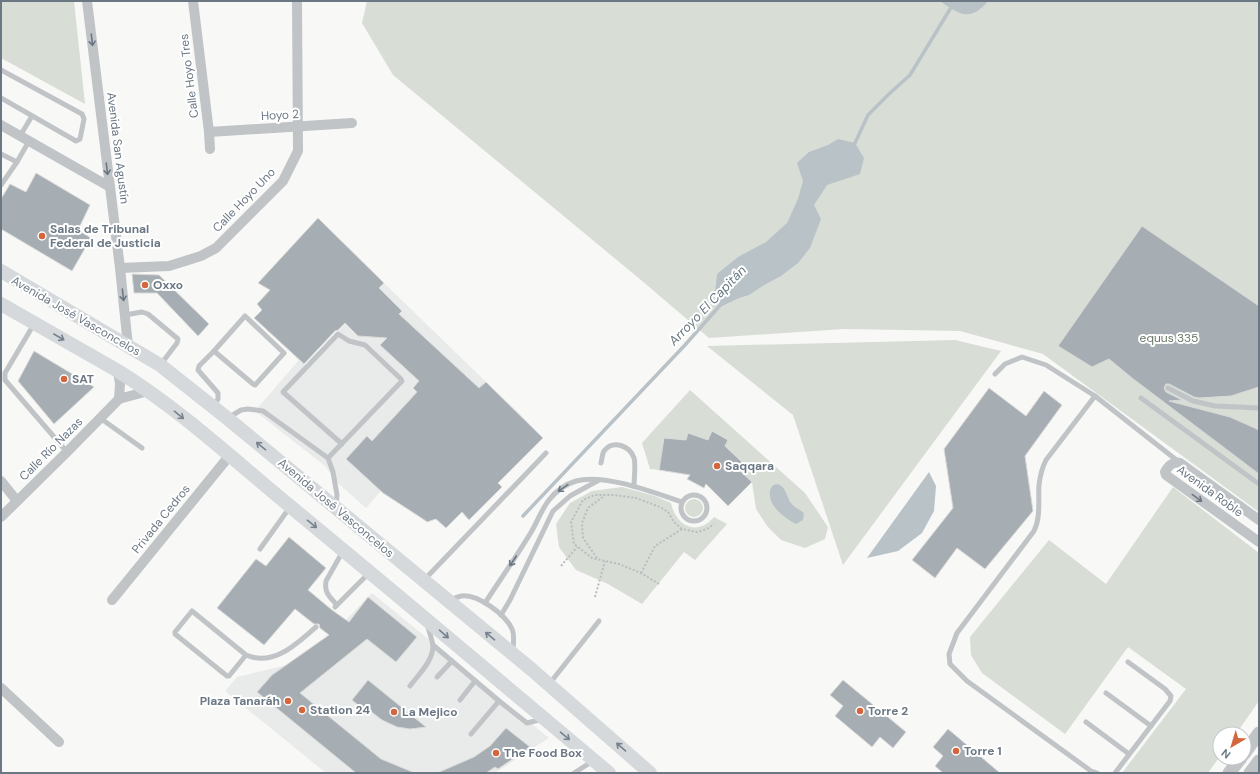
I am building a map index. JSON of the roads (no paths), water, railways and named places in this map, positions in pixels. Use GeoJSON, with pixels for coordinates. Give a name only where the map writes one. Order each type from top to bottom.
{"type":"FeatureCollection","features":[{"type":"Feature","properties":{"kind":"main road","name":"Avenida José Vasconcelos"},"geometry":{"type":"LineString","coordinates":[[1,271],[160,365],[227,418],[549,684],[650,773]]}},
{"type":"Feature","properties":{"kind":"main road"},"geometry":{"type":"LineString","coordinates":[[1,304],[118,371],[148,391],[230,456],[370,572],[609,773]]}},
{"type":"Feature","properties":{"kind":"street","name":"Avenida San Agustín"},"geometry":{"type":"LineString","coordinates":[[87,1],[120,268],[128,346]]}},
{"type":"Feature","properties":{"kind":"street","name":"Calle Hoyo Tres"},"geometry":{"type":"LineString","coordinates":[[193,1],[210,149]]}},
{"type":"Feature","properties":{"kind":"street","name":"Calle Hoyo Uno"},"geometry":{"type":"LineString","coordinates":[[120,268],[169,266],[201,256],[216,248],[283,181],[298,152],[297,1]]}},
{"type":"Feature","properties":{"kind":"street","name":"Hoyo 2"},"geometry":{"type":"LineString","coordinates":[[209,132],[352,123]]}},
{"type":"Feature","properties":{"kind":"street"},"geometry":{"type":"LineString","coordinates":[[1,125],[110,187]]}},
{"type":"Feature","properties":{"kind":"street"},"geometry":{"type":"LineString","coordinates":[[118,371],[120,384],[119,399]]}},
{"type":"Feature","properties":{"kind":"street","name":"Calle Río Nazas"},"geometry":{"type":"LineString","coordinates":[[1,518],[119,399],[148,391]]}},
{"type":"Feature","properties":{"kind":"street","name":"Privada Cedros"},"geometry":{"type":"LineString","coordinates":[[112,600],[230,456]]}},
{"type":"Feature","properties":{"kind":"street","name":"Avenida Roble"},"geometry":{"type":"LineString","coordinates":[[1259,520],[1179,462],[1171,464],[1165,472],[1166,475],[1259,542]]}},
{"type":"Feature","properties":{"kind":"street"},"geometry":{"type":"LineString","coordinates":[[1,481],[17,501]]}},
{"type":"Feature","properties":{"kind":"street"},"geometry":{"type":"LineString","coordinates":[[1232,523],[1242,508]]}},
{"type":"Feature","properties":{"kind":"street"},"geometry":{"type":"LineString","coordinates":[[1,688],[59,742]]}},
{"type":"Feature","properties":{"kind":"street"},"geometry":{"type":"LineString","coordinates":[[1252,743],[1259,734]]}},
{"type":"Feature","properties":{"kind":"street"},"geometry":{"type":"LineString","coordinates":[[1250,773],[1259,761]]}},
{"type":"Feature","properties":{"kind":"lane"},"geometry":{"type":"LineString","coordinates":[[1,70],[82,114],[84,119],[80,139],[76,141],[1,98]]}},
{"type":"Feature","properties":{"kind":"lane"},"geometry":{"type":"LineString","coordinates":[[1,185],[17,162],[32,116]]}},
{"type":"Feature","properties":{"kind":"lane"},"geometry":{"type":"LineString","coordinates":[[1,154],[17,162]]}},
{"type":"Feature","properties":{"kind":"lane"},"geometry":{"type":"LineString","coordinates":[[125,315],[142,312],[148,314],[178,339],[177,343],[160,365]]}},
{"type":"Feature","properties":{"kind":"lane"},"geometry":{"type":"LineString","coordinates":[[213,407],[218,399],[218,393],[198,370],[199,366],[245,316],[284,353],[254,385],[214,351]]}},
{"type":"Feature","properties":{"kind":"lane"},"geometry":{"type":"LineString","coordinates":[[34,323],[5,373],[5,380],[67,452]]}},
{"type":"Feature","properties":{"kind":"lane"},"geometry":{"type":"LineString","coordinates":[[328,458],[342,444],[402,382],[402,380],[365,345],[349,341],[338,334],[283,392],[342,444]]}},
{"type":"Feature","properties":{"kind":"lane"},"geometry":{"type":"LineString","coordinates":[[995,374],[1005,364],[1022,357],[1046,365],[1095,396],[1179,462]]}},
{"type":"Feature","properties":{"kind":"lane"},"geometry":{"type":"LineString","coordinates":[[1168,388],[1192,401],[1215,406],[1259,408]]}},
{"type":"Feature","properties":{"kind":"lane"},"geometry":{"type":"LineString","coordinates":[[1095,396],[1046,460],[1039,484],[1038,520],[1034,531],[957,632],[949,654],[950,664],[967,681],[1091,772],[1097,773]]}},
{"type":"Feature","properties":{"kind":"lane"},"geometry":{"type":"LineString","coordinates":[[1141,398],[1259,484]]}},
{"type":"Feature","properties":{"kind":"lane"},"geometry":{"type":"LineString","coordinates":[[227,418],[241,410],[248,409],[263,411],[328,458],[333,472],[337,495],[336,508]]}},
{"type":"Feature","properties":{"kind":"lane"},"geometry":{"type":"LineString","coordinates":[[100,418],[142,448]]}},
{"type":"Feature","properties":{"kind":"lane"},"geometry":{"type":"LineString","coordinates":[[601,463],[604,451],[611,446],[619,445],[627,448],[635,459],[634,486]]}},
{"type":"Feature","properties":{"kind":"lane"},"geometry":{"type":"LineString","coordinates":[[424,580],[546,453]]}},
{"type":"Feature","properties":{"kind":"lane"},"geometry":{"type":"LineString","coordinates":[[485,603],[531,533],[544,506],[567,484],[584,479],[600,480],[634,486],[682,502]]}},
{"type":"Feature","properties":{"kind":"lane"},"geometry":{"type":"LineString","coordinates":[[501,615],[510,600],[553,511],[576,492],[600,480]]}},
{"type":"Feature","properties":{"kind":"lane"},"geometry":{"type":"LineString","coordinates":[[694,495],[702,498],[707,505],[708,510],[700,520],[696,522],[688,520],[682,514],[682,502],[685,498],[694,495]]}},
{"type":"Feature","properties":{"kind":"lane"},"geometry":{"type":"LineString","coordinates":[[260,549],[290,507]]}},
{"type":"Feature","properties":{"kind":"lane"},"geometry":{"type":"LineString","coordinates":[[343,550],[326,581],[325,587],[326,594],[336,606],[370,572]]}},
{"type":"Feature","properties":{"kind":"lane"},"geometry":{"type":"LineString","coordinates":[[449,601],[461,596],[472,597],[485,603],[501,615],[510,625],[513,634],[512,654]]}},
{"type":"Feature","properties":{"kind":"lane"},"geometry":{"type":"LineString","coordinates":[[246,655],[229,676],[227,676],[175,635],[174,632],[192,611],[246,655],[254,659],[261,659],[272,658],[281,654],[316,627]]}},
{"type":"Feature","properties":{"kind":"lane"},"geometry":{"type":"LineString","coordinates":[[410,686],[430,658],[433,645],[425,618]]}},
{"type":"Feature","properties":{"kind":"lane"},"geometry":{"type":"LineString","coordinates":[[549,684],[599,621]]}},
{"type":"Feature","properties":{"kind":"lane"},"geometry":{"type":"LineString","coordinates":[[433,645],[527,723],[544,719]]}},
{"type":"Feature","properties":{"kind":"lane"},"geometry":{"type":"LineString","coordinates":[[437,677],[452,661]]}},
{"type":"Feature","properties":{"kind":"lane"},"geometry":{"type":"LineString","coordinates":[[1115,773],[1170,701],[1171,696],[1165,689],[1128,662]]}},
{"type":"Feature","properties":{"kind":"lane"},"geometry":{"type":"LineString","coordinates":[[460,700],[475,680]]}},
{"type":"Feature","properties":{"kind":"lane"},"geometry":{"type":"LineString","coordinates":[[1106,693],[1151,726]]}},
{"type":"Feature","properties":{"kind":"lane"},"geometry":{"type":"LineString","coordinates":[[471,734],[499,700]]}},
{"type":"Feature","properties":{"kind":"lane"},"geometry":{"type":"LineString","coordinates":[[1086,722],[1129,754]]}},
{"type":"Feature","properties":{"kind":"lane"},"geometry":{"type":"LineString","coordinates":[[574,773],[594,760]]}},
{"type":"Feature","properties":{"kind":"waterway","name":"Arroyo El Capitán"},"geometry":{"type":"LineString","coordinates":[[852,145],[855,143],[868,115],[910,75],[955,1]]}},
{"type":"Feature","properties":{"kind":"waterway","name":"Arroyo El Capitán"},"geometry":{"type":"LineString","coordinates":[[523,516],[685,345],[723,302]]}},
{"type":"Feature","properties":{"kind":"place","name":"Salas de Tribunal Federal de Justicia"},"geometry":{"type":"Point","coordinates":[42,236]}},
{"type":"Feature","properties":{"kind":"place","name":"Oxxo"},"geometry":{"type":"Point","coordinates":[145,285]}},
{"type":"Feature","properties":{"kind":"place","name":"SAT"},"geometry":{"type":"Point","coordinates":[64,379]}},
{"type":"Feature","properties":{"kind":"place","name":"Saqqara"},"geometry":{"type":"Point","coordinates":[717,466]}},
{"type":"Feature","properties":{"kind":"place","name":"Plaza Tanaráh"},"geometry":{"type":"Point","coordinates":[288,701]}},
{"type":"Feature","properties":{"kind":"place","name":"Station 24"},"geometry":{"type":"Point","coordinates":[302,710]}},
{"type":"Feature","properties":{"kind":"place","name":"Torre 2"},"geometry":{"type":"Point","coordinates":[860,711]}},
{"type":"Feature","properties":{"kind":"place","name":"La Mejico"},"geometry":{"type":"Point","coordinates":[394,712]}},
{"type":"Feature","properties":{"kind":"place","name":"Torre 1"},"geometry":{"type":"Point","coordinates":[956,751]}},
{"type":"Feature","properties":{"kind":"place","name":"The Food Box"},"geometry":{"type":"Point","coordinates":[496,753]}},
{"type":"Feature","properties":{"kind":"park label","name":"equus 335"},"geometry":{"type":"Point","coordinates":[1169,338]}}]}
